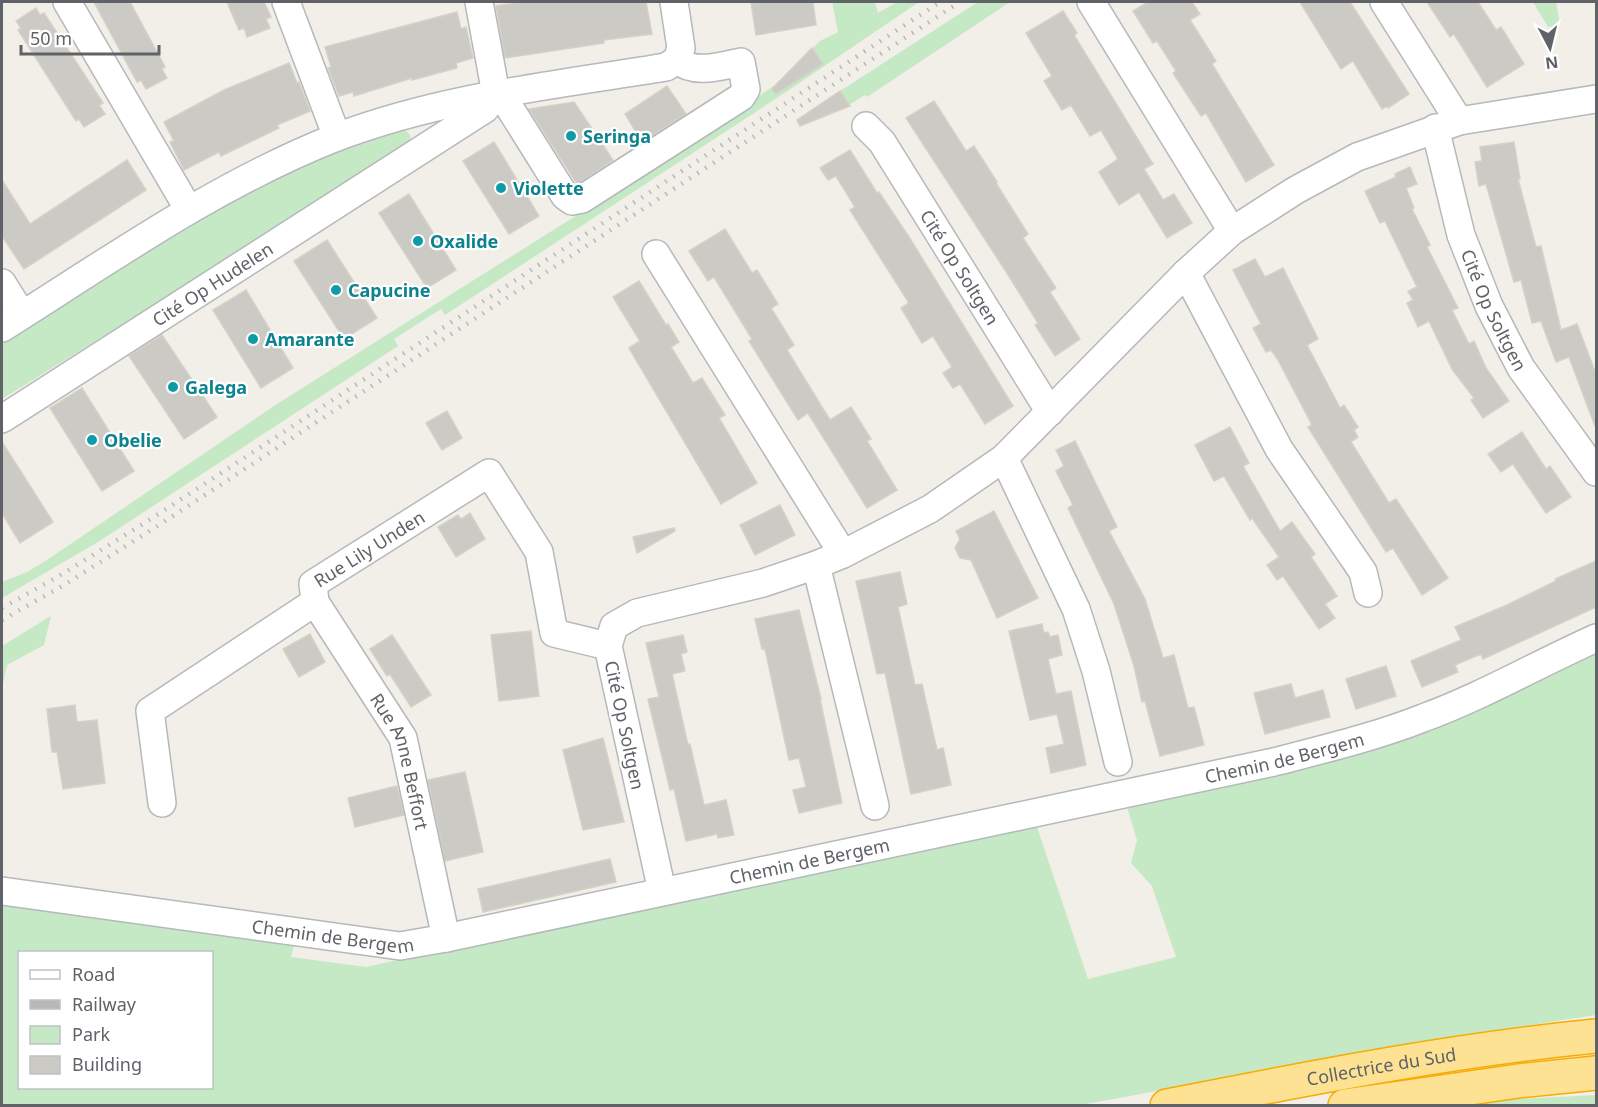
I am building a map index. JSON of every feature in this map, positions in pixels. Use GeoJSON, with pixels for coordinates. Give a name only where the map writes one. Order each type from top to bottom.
{"type":"FeatureCollection","features":[{"type":"Feature","properties":{"kind":"highway","name":"Collectrice du Sud"},"geometry":{"type":"LineString","coordinates":[[1167,1106],[1334,1073],[1515,1044],[1596,1036]]}},
{"type":"Feature","properties":{"kind":"highway","name":"Collectrice du Sud"},"geometry":{"type":"LineString","coordinates":[[1345,1106],[1518,1081],[1596,1073]]}},
{"type":"Feature","properties":{"kind":"street"},"geometry":{"type":"LineString","coordinates":[[67,2],[189,210]]}},
{"type":"Feature","properties":{"kind":"street"},"geometry":{"type":"LineString","coordinates":[[286,2],[337,137]]}},
{"type":"Feature","properties":{"kind":"street"},"geometry":{"type":"LineString","coordinates":[[479,2],[498,94],[565,196],[572,201],[582,199],[741,98],[746,90],[741,62],[696,69],[685,67],[677,60]]}},
{"type":"Feature","properties":{"kind":"street"},"geometry":{"type":"LineString","coordinates":[[2,283],[12,321],[189,210],[270,167],[337,137],[408,114],[498,94],[666,67],[677,60],[681,48],[674,2]]}},
{"type":"Feature","properties":{"kind":"street"},"geometry":{"type":"LineString","coordinates":[[1091,2],[1232,231]]}},
{"type":"Feature","properties":{"kind":"street","name":"Cité Op Soltgen"},"geometry":{"type":"LineString","coordinates":[[1384,2],[1447,125],[1461,235],[1489,306],[1521,368],[1596,472]]}},
{"type":"Feature","properties":{"kind":"street","name":"Cité Op Hudelen"},"geometry":{"type":"LineString","coordinates":[[2,419],[485,110],[498,94]]}},
{"type":"Feature","properties":{"kind":"street","name":"Cité Op Soltgen"},"geometry":{"type":"LineString","coordinates":[[662,891],[608,645],[614,626],[637,613],[763,583],[816,566],[930,509],[1004,458],[1186,273],[1232,231],[1296,190],[1357,157],[1447,125],[1596,99]]}},
{"type":"Feature","properties":{"kind":"street"},"geometry":{"type":"LineString","coordinates":[[408,114],[421,129],[425,147]]}},
{"type":"Feature","properties":{"kind":"street","name":"Cité Op Soltgen"},"geometry":{"type":"LineString","coordinates":[[866,126],[882,142],[1050,412]]}},
{"type":"Feature","properties":{"kind":"street"},"geometry":{"type":"LineString","coordinates":[[656,254],[843,554]]}},
{"type":"Feature","properties":{"kind":"street"},"geometry":{"type":"LineString","coordinates":[[1186,273],[1280,448],[1363,572],[1368,593]]}},
{"type":"Feature","properties":{"kind":"street"},"geometry":{"type":"LineString","coordinates":[[1004,458],[1076,609],[1096,671],[1118,762]]}},
{"type":"Feature","properties":{"kind":"street","name":"Rue Lily Unden"},"geometry":{"type":"LineString","coordinates":[[162,802],[150,711],[315,602],[314,584],[489,472],[539,552],[554,633],[608,645]]}},
{"type":"Feature","properties":{"kind":"street"},"geometry":{"type":"LineString","coordinates":[[816,566],[875,806]]}},
{"type":"Feature","properties":{"kind":"street","name":"Rue Anne Beffort"},"geometry":{"type":"LineString","coordinates":[[315,602],[403,738],[446,938]]}},
{"type":"Feature","properties":{"kind":"street","name":"Chemin de Bergem"},"geometry":{"type":"LineString","coordinates":[[2,891],[400,946],[1274,762],[1421,719],[1466,701],[1596,638]]}},
{"type":"Feature","properties":{"kind":"green space"},"geometry":{"type":"Polygon","coordinates":[[[832,2],[875,2],[878,13],[897,2],[919,2],[783,94],[445,315],[441,309],[394,339],[398,346],[98,542],[2,598],[2,582],[27,572],[47,560],[277,404],[709,132],[776,84],[820,41],[838,32],[832,2]]]}},
{"type":"Feature","properties":{"kind":"green space"},"geometry":{"type":"Polygon","coordinates":[[[978,2],[1010,2],[867,97],[865,95],[849,105],[840,91],[978,2]]]}},
{"type":"Feature","properties":{"kind":"green space"},"geometry":{"type":"Polygon","coordinates":[[[1533,2],[1556,2],[1560,25],[1548,27],[1533,2]]]}},
{"type":"Feature","properties":{"kind":"green space"},"geometry":{"type":"Polygon","coordinates":[[[406,131],[411,140],[223,262],[2,399],[2,343],[151,248],[227,204],[330,155],[368,141],[406,131]]]}},
{"type":"Feature","properties":{"kind":"green space"},"geometry":{"type":"Polygon","coordinates":[[[51,616],[44,645],[7,665],[2,688],[2,646],[51,616]]]}},
{"type":"Feature","properties":{"kind":"green space"},"geometry":{"type":"Polygon","coordinates":[[[1596,638],[1596,1015],[1421,1042],[1081,1105],[2,1105],[2,898],[295,941],[291,957],[366,967],[1274,762],[1596,638]],[[1127,807],[1037,827],[1088,979],[1176,957],[1152,886],[1131,863],[1137,840],[1127,807]]]}},
{"type":"Feature","properties":{"kind":"green space"},"geometry":{"type":"Polygon","coordinates":[[[1596,1095],[1596,1105],[1462,1106],[1502,1100],[1596,1095]]]}},
{"type":"Feature","properties":{"kind":"building"},"geometry":{"type":"Polygon","coordinates":[[[94,2],[130,2],[165,67],[162,69],[167,78],[146,89],[141,80],[137,82],[94,2]]]}},
{"type":"Feature","properties":{"kind":"building"},"geometry":{"type":"Polygon","coordinates":[[[227,2],[264,2],[271,17],[266,19],[270,28],[247,37],[244,28],[239,30],[227,2]]]}},
{"type":"Feature","properties":{"kind":"building"},"geometry":{"type":"Polygon","coordinates":[[[522,2],[646,2],[652,34],[604,40],[604,43],[505,58],[496,6],[522,2]]]}},
{"type":"Feature","properties":{"kind":"building"},"geometry":{"type":"Polygon","coordinates":[[[751,2],[813,2],[816,25],[756,35],[751,2]]]}},
{"type":"Feature","properties":{"kind":"building"},"geometry":{"type":"Polygon","coordinates":[[[1148,2],[1192,2],[1200,14],[1190,20],[1216,61],[1212,64],[1274,165],[1246,182],[1206,113],[1201,116],[1173,73],[1176,71],[1157,41],[1153,43],[1133,11],[1148,2]]]}},
{"type":"Feature","properties":{"kind":"building"},"geometry":{"type":"Polygon","coordinates":[[[1300,2],[1350,2],[1409,94],[1388,108],[1387,106],[1382,109],[1353,61],[1341,69],[1300,2]]]}},
{"type":"Feature","properties":{"kind":"building"},"geometry":{"type":"Polygon","coordinates":[[[1427,2],[1478,2],[1496,30],[1501,27],[1524,64],[1487,87],[1454,34],[1450,37],[1427,2]]]}},
{"type":"Feature","properties":{"kind":"building"},"geometry":{"type":"Polygon","coordinates":[[[36,8],[40,15],[44,13],[103,103],[99,105],[105,114],[84,127],[79,119],[76,121],[18,30],[21,28],[16,21],[36,8]]]}},
{"type":"Feature","properties":{"kind":"building"},"geometry":{"type":"Polygon","coordinates":[[[1063,11],[1077,33],[1074,35],[1153,164],[1144,169],[1163,200],[1174,194],[1192,223],[1167,238],[1139,192],[1119,205],[1099,172],[1118,159],[1101,130],[1090,136],[1071,105],[1062,110],[1044,81],[1052,76],[1026,33],[1063,11]]]}},
{"type":"Feature","properties":{"kind":"building"},"geometry":{"type":"Polygon","coordinates":[[[457,12],[461,29],[466,27],[473,58],[456,63],[457,68],[412,80],[412,78],[354,96],[353,92],[339,96],[328,68],[331,67],[325,47],[457,12]]]}},
{"type":"Feature","properties":{"kind":"building"},"geometry":{"type":"Polygon","coordinates":[[[812,48],[823,64],[776,94],[772,89],[812,48]]]}},
{"type":"Feature","properties":{"kind":"building"},"geometry":{"type":"Polygon","coordinates":[[[289,63],[310,111],[277,125],[279,128],[221,156],[219,152],[184,170],[170,142],[174,141],[164,122],[224,90],[289,63]]]}},
{"type":"Feature","properties":{"kind":"building","name":"Seringa"},"geometry":{"type":"Polygon","coordinates":[[[667,86],[686,114],[642,142],[625,114],[667,86]]]}},
{"type":"Feature","properties":{"kind":"building"},"geometry":{"type":"Polygon","coordinates":[[[840,91],[850,106],[800,126],[797,120],[840,91]]]}},
{"type":"Feature","properties":{"kind":"building"},"geometry":{"type":"Polygon","coordinates":[[[934,101],[966,151],[974,146],[1028,234],[1023,238],[1056,288],[1050,292],[1080,339],[1055,356],[1035,325],[1038,323],[1005,270],[906,118],[934,101]]]}},
{"type":"Feature","properties":{"kind":"building","name":"Seringa"},"geometry":{"type":"Polygon","coordinates":[[[574,102],[613,160],[577,184],[529,109],[574,102]]]}},
{"type":"Feature","properties":{"kind":"building","name":"Violette"},"geometry":{"type":"Polygon","coordinates":[[[494,142],[539,216],[509,234],[463,161],[494,142]]]}},
{"type":"Feature","properties":{"kind":"building"},"geometry":{"type":"Polygon","coordinates":[[[1514,142],[1520,179],[1518,179],[1536,247],[1541,246],[1561,330],[1577,324],[1596,374],[1596,426],[1569,357],[1556,362],[1541,321],[1532,323],[1521,280],[1514,282],[1486,184],[1479,186],[1475,162],[1482,161],[1480,147],[1514,142]]]}},
{"type":"Feature","properties":{"kind":"building"},"geometry":{"type":"Polygon","coordinates":[[[850,150],[909,237],[1013,406],[985,424],[960,384],[953,388],[943,373],[952,367],[933,336],[922,343],[901,308],[909,303],[850,210],[855,207],[836,176],[828,180],[820,168],[850,150]]]}},
{"type":"Feature","properties":{"kind":"building"},"geometry":{"type":"Polygon","coordinates":[[[127,160],[146,190],[24,269],[2,236],[2,180],[30,224],[127,160]]]}},
{"type":"Feature","properties":{"kind":"building"},"geometry":{"type":"Polygon","coordinates":[[[1410,167],[1417,184],[1406,188],[1414,208],[1412,209],[1430,245],[1427,247],[1458,308],[1452,310],[1469,344],[1474,341],[1486,368],[1509,401],[1483,418],[1471,400],[1474,398],[1452,369],[1429,321],[1418,327],[1407,303],[1413,300],[1408,291],[1417,287],[1385,221],[1380,223],[1365,191],[1396,177],[1395,174],[1410,167]]]}},
{"type":"Feature","properties":{"kind":"building","name":"Oxalide"},"geometry":{"type":"Polygon","coordinates":[[[409,194],[456,270],[427,288],[379,213],[409,194]]]}},
{"type":"Feature","properties":{"kind":"building"},"geometry":{"type":"Polygon","coordinates":[[[725,229],[752,273],[757,270],[778,304],[771,308],[794,345],[787,350],[830,420],[851,407],[871,439],[867,441],[897,490],[867,508],[808,413],[798,420],[749,341],[752,339],[714,277],[708,281],[689,251],[725,229]]]}},
{"type":"Feature","properties":{"kind":"building","name":"Capucine"},"geometry":{"type":"Polygon","coordinates":[[[327,240],[377,318],[344,339],[294,261],[327,240]]]}},
{"type":"Feature","properties":{"kind":"building"},"geometry":{"type":"Polygon","coordinates":[[[1255,259],[1265,277],[1283,268],[1318,339],[1307,345],[1340,408],[1344,405],[1358,427],[1354,430],[1358,437],[1351,442],[1389,503],[1396,499],[1448,578],[1422,595],[1393,548],[1386,552],[1308,427],[1312,425],[1278,360],[1271,350],[1266,352],[1253,328],[1261,324],[1233,270],[1255,259]]]}},
{"type":"Feature","properties":{"kind":"building"},"geometry":{"type":"Polygon","coordinates":[[[639,281],[679,342],[671,347],[693,383],[702,378],[725,415],[719,418],[757,483],[721,504],[629,348],[640,341],[613,297],[639,281]]]}},
{"type":"Feature","properties":{"kind":"building","name":"Amarante"},"geometry":{"type":"Polygon","coordinates":[[[246,290],[293,368],[261,388],[213,310],[246,290]]]}},
{"type":"Feature","properties":{"kind":"building","name":"Galega"},"geometry":{"type":"Polygon","coordinates":[[[162,335],[217,417],[184,439],[129,356],[162,335]]]}},
{"type":"Feature","properties":{"kind":"building","name":"Obelie"},"geometry":{"type":"Polygon","coordinates":[[[82,388],[134,471],[102,491],[50,408],[82,388]]]}},
{"type":"Feature","properties":{"kind":"building"},"geometry":{"type":"Polygon","coordinates":[[[447,411],[462,438],[442,450],[426,423],[447,411]]]}},
{"type":"Feature","properties":{"kind":"building"},"geometry":{"type":"Polygon","coordinates":[[[1230,427],[1249,463],[1243,466],[1280,531],[1292,522],[1315,554],[1311,557],[1337,596],[1325,604],[1335,618],[1319,629],[1283,576],[1277,580],[1267,565],[1279,557],[1252,518],[1250,520],[1224,476],[1214,481],[1195,445],[1230,427]]]}},
{"type":"Feature","properties":{"kind":"building"},"geometry":{"type":"Polygon","coordinates":[[[1522,432],[1546,469],[1550,466],[1571,497],[1546,513],[1513,464],[1501,472],[1488,454],[1522,432]]]}},
{"type":"Feature","properties":{"kind":"building"},"geometry":{"type":"Polygon","coordinates":[[[1075,441],[1117,527],[1109,531],[1145,599],[1163,658],[1174,655],[1188,708],[1194,707],[1204,745],[1160,756],[1114,604],[1068,508],[1073,505],[1056,471],[1064,466],[1056,450],[1075,441]]]}},
{"type":"Feature","properties":{"kind":"building"},"geometry":{"type":"Polygon","coordinates":[[[2,442],[53,522],[20,543],[2,513],[2,442]]]}},
{"type":"Feature","properties":{"kind":"building"},"geometry":{"type":"Polygon","coordinates":[[[780,505],[795,535],[755,555],[740,525],[780,505]]]}},
{"type":"Feature","properties":{"kind":"building"},"geometry":{"type":"Polygon","coordinates":[[[994,511],[1038,598],[997,618],[971,560],[960,558],[955,548],[960,539],[956,531],[994,511]]]}},
{"type":"Feature","properties":{"kind":"building"},"geometry":{"type":"Polygon","coordinates":[[[470,513],[485,539],[456,557],[438,527],[458,515],[461,519],[470,513]]]}},
{"type":"Feature","properties":{"kind":"building"},"geometry":{"type":"Polygon","coordinates":[[[674,528],[675,531],[637,553],[633,537],[674,528]]]}},
{"type":"Feature","properties":{"kind":"building"},"geometry":{"type":"Polygon","coordinates":[[[1596,561],[1596,607],[1483,659],[1481,654],[1455,665],[1458,672],[1422,687],[1411,661],[1461,640],[1455,627],[1507,605],[1556,581],[1555,579],[1596,561]]]}},
{"type":"Feature","properties":{"kind":"building"},"geometry":{"type":"Polygon","coordinates":[[[900,572],[907,604],[898,607],[915,685],[922,684],[937,750],[943,748],[951,785],[911,794],[885,673],[877,674],[856,581],[900,572]]]}},
{"type":"Feature","properties":{"kind":"building"},"geometry":{"type":"Polygon","coordinates":[[[799,610],[821,699],[842,803],[799,813],[793,790],[806,787],[799,758],[789,760],[765,649],[762,649],[755,619],[799,610]]]}},
{"type":"Feature","properties":{"kind":"building"},"geometry":{"type":"Polygon","coordinates":[[[1042,624],[1044,633],[1048,632],[1050,637],[1058,635],[1062,655],[1048,659],[1056,694],[1071,691],[1086,765],[1051,773],[1046,748],[1064,744],[1057,714],[1030,720],[1009,631],[1042,624]]]}},
{"type":"Feature","properties":{"kind":"building"},"geometry":{"type":"Polygon","coordinates":[[[531,631],[539,696],[499,701],[491,635],[531,631]]]}},
{"type":"Feature","properties":{"kind":"building"},"geometry":{"type":"Polygon","coordinates":[[[310,634],[325,662],[299,677],[283,649],[310,634]]]}},
{"type":"Feature","properties":{"kind":"building"},"geometry":{"type":"Polygon","coordinates":[[[392,635],[431,695],[411,707],[390,674],[387,676],[370,649],[392,635]]]}},
{"type":"Feature","properties":{"kind":"building"},"geometry":{"type":"Polygon","coordinates":[[[683,635],[687,652],[681,654],[685,671],[672,674],[688,745],[690,744],[704,805],[726,800],[734,835],[718,838],[717,834],[686,841],[674,789],[670,790],[648,699],[659,697],[646,643],[683,635]]]}},
{"type":"Feature","properties":{"kind":"building"},"geometry":{"type":"Polygon","coordinates":[[[1386,666],[1396,696],[1356,709],[1346,679],[1386,666]]]}},
{"type":"Feature","properties":{"kind":"building"},"geometry":{"type":"Polygon","coordinates":[[[1291,684],[1295,698],[1323,690],[1330,717],[1265,734],[1254,693],[1291,684]]]}},
{"type":"Feature","properties":{"kind":"building"},"geometry":{"type":"Polygon","coordinates":[[[75,705],[77,722],[97,720],[105,783],[63,789],[57,752],[52,752],[47,709],[75,705]]]}},
{"type":"Feature","properties":{"kind":"building"},"geometry":{"type":"Polygon","coordinates":[[[603,738],[624,822],[583,830],[563,750],[603,738]]]}},
{"type":"Feature","properties":{"kind":"building"},"geometry":{"type":"Polygon","coordinates":[[[465,772],[483,852],[445,861],[428,780],[465,772]]]}},
{"type":"Feature","properties":{"kind":"building"},"geometry":{"type":"Polygon","coordinates":[[[397,786],[404,815],[355,827],[348,798],[397,786]]]}},
{"type":"Feature","properties":{"kind":"building"},"geometry":{"type":"Polygon","coordinates":[[[610,859],[616,882],[483,912],[478,889],[610,859]]]}},
{"type":"Feature","properties":{"kind":"railway"},"geometry":{"type":"LineString","coordinates":[[2,608],[59,576],[154,517],[940,2]]}},
{"type":"Feature","properties":{"kind":"railway"},"geometry":{"type":"LineString","coordinates":[[2,620],[64,585],[159,525],[960,2]]}},
{"type":"Feature","properties":{"kind":"place","name":"Seringa"},"geometry":{"type":"Point","coordinates":[571,136]}},
{"type":"Feature","properties":{"kind":"place","name":"Violette"},"geometry":{"type":"Point","coordinates":[501,188]}},
{"type":"Feature","properties":{"kind":"place","name":"Oxalide"},"geometry":{"type":"Point","coordinates":[418,241]}},
{"type":"Feature","properties":{"kind":"place","name":"Capucine"},"geometry":{"type":"Point","coordinates":[336,290]}},
{"type":"Feature","properties":{"kind":"place","name":"Amarante"},"geometry":{"type":"Point","coordinates":[253,339]}},
{"type":"Feature","properties":{"kind":"place","name":"Galega"},"geometry":{"type":"Point","coordinates":[173,387]}},
{"type":"Feature","properties":{"kind":"place","name":"Obelie"},"geometry":{"type":"Point","coordinates":[92,440]}}]}
